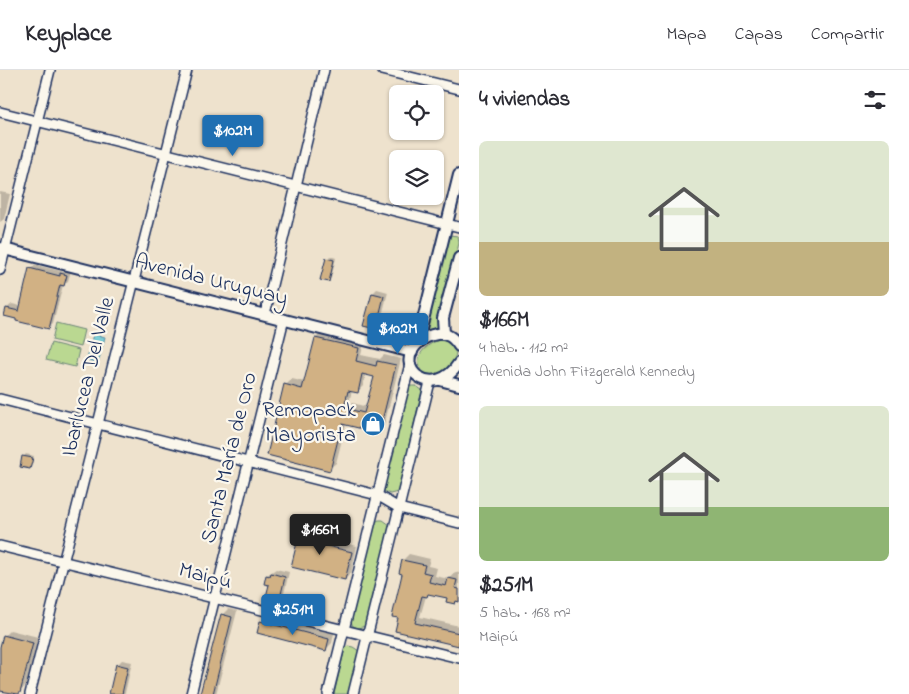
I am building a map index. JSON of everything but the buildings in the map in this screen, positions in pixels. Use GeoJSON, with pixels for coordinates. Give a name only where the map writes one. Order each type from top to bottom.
{"type":"FeatureCollection","features":[{"type":"Feature","properties":{"kind":"street"},"geometry":{"type":"LineString","coordinates":[[0,270],[3,248],[50,70]]}},
{"type":"Feature","properties":{"kind":"street","name":"Ibarlucea Del Valle"},"geometry":{"type":"LineString","coordinates":[[30,694],[187,70]]}},
{"type":"Feature","properties":{"kind":"street"},"geometry":{"type":"LineString","coordinates":[[265,314],[324,70]]}},
{"type":"Feature","properties":{"kind":"street"},"geometry":{"type":"LineString","coordinates":[[382,70],[459,89]]}},
{"type":"Feature","properties":{"kind":"street"},"geometry":{"type":"LineString","coordinates":[[0,112],[459,226]]}},
{"type":"Feature","properties":{"kind":"street"},"geometry":{"type":"LineString","coordinates":[[328,694],[459,175]]}},
{"type":"Feature","properties":{"kind":"street","name":"Avenida Uruguay"},"geometry":{"type":"LineString","coordinates":[[3,248],[284,319],[414,348]]}},
{"type":"Feature","properties":{"kind":"street"},"geometry":{"type":"LineString","coordinates":[[446,334],[443,318],[459,258]]}},
{"type":"Feature","properties":{"kind":"street","name":"Santa María de Oro"},"geometry":{"type":"LineString","coordinates":[[190,694],[284,319]]}},
{"type":"Feature","properties":{"kind":"street"},"geometry":{"type":"LineString","coordinates":[[414,348],[432,334],[446,334],[459,330]]}},
{"type":"Feature","properties":{"kind":"street"},"geometry":{"type":"LineString","coordinates":[[446,334],[455,339],[459,346]]}},
{"type":"Feature","properties":{"kind":"street"},"geometry":{"type":"LineString","coordinates":[[410,364],[416,376],[423,380],[459,385]]}},
{"type":"Feature","properties":{"kind":"street"},"geometry":{"type":"LineString","coordinates":[[353,694],[399,508],[435,381],[452,372],[459,364]]}},
{"type":"Feature","properties":{"kind":"street"},"geometry":{"type":"LineString","coordinates":[[0,399],[378,495],[399,508],[459,523]]}},
{"type":"Feature","properties":{"kind":"street","name":"Maipú"},"geometry":{"type":"LineString","coordinates":[[0,546],[459,658]]}},
{"type":"Feature","properties":{"kind":"green space"},"geometry":{"type":"Polygon","coordinates":[[[449,235],[458,236],[459,243],[438,330],[425,333],[449,235]]]}},
{"type":"Feature","properties":{"kind":"green space"},"geometry":{"type":"Polygon","coordinates":[[[56,323],[84,330],[80,347],[52,340],[56,323]]]}},
{"type":"Feature","properties":{"kind":"green space"},"geometry":{"type":"Polygon","coordinates":[[[439,340],[450,342],[456,350],[454,361],[444,372],[429,376],[420,366],[420,356],[427,346],[439,340]]]}},
{"type":"Feature","properties":{"kind":"green space"},"geometry":{"type":"Polygon","coordinates":[[[51,343],[79,350],[75,367],[46,360],[51,343]]]}},
{"type":"Feature","properties":{"kind":"green space"},"geometry":{"type":"Polygon","coordinates":[[[416,386],[422,390],[398,492],[390,494],[385,492],[383,488],[408,387],[416,386]]]}},
{"type":"Feature","properties":{"kind":"green space"},"geometry":{"type":"Polygon","coordinates":[[[383,520],[390,525],[366,626],[358,628],[353,626],[351,622],[375,522],[383,520]]]}},
{"type":"Feature","properties":{"kind":"green space"},"geometry":{"type":"Polygon","coordinates":[[[348,646],[359,651],[349,694],[334,694],[345,648],[348,646]]]}},
{"type":"Feature","properties":{"kind":"water"},"geometry":{"type":"Polygon","coordinates":[[[93,334],[105,337],[98,363],[87,360],[93,334]]]}},
{"type":"Feature","properties":{"kind":"place","name":"Remopack Mayorista"},"geometry":{"type":"Point","coordinates":[373,424]}}]}
